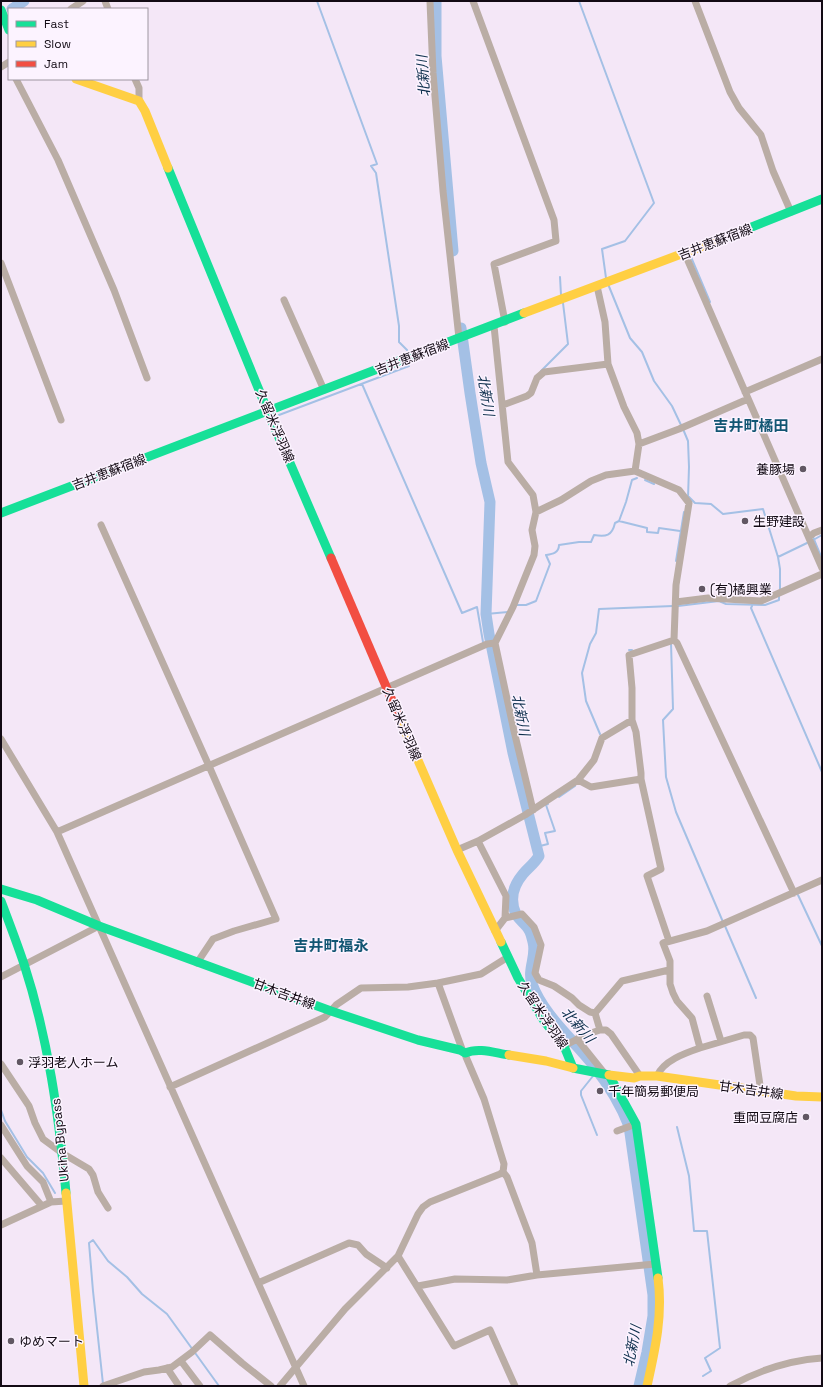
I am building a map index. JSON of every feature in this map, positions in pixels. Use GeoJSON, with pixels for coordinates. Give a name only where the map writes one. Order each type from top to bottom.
{"type":"FeatureCollection","features":[{"type":"Feature","properties":{"kind":"main road"},"geometry":{"type":"LineString","coordinates":[[1,10],[8,28]]}},
{"type":"Feature","properties":{"kind":"main road"},"geometry":{"type":"LineString","coordinates":[[79,80],[139,102]]}},
{"type":"Feature","properties":{"kind":"main road","name":"久留米浮羽線"},"geometry":{"type":"LineString","coordinates":[[139,102],[145,110],[268,412],[457,850],[495,931],[533,1004],[544,1021],[566,1045],[573,1068]]}},
{"type":"Feature","properties":{"kind":"main road","name":"吉井恵蘇宿線"},"geometry":{"type":"LineString","coordinates":[[1,513],[505,322],[603,283],[686,254],[822,199]]}},
{"type":"Feature","properties":{"kind":"main road","name":"甘木吉井線"},"geometry":{"type":"LineString","coordinates":[[1,889],[37,900],[99,926],[331,1012],[418,1040],[460,1050],[465,1053],[472,1050],[478,1050],[546,1061],[573,1068]]}},
{"type":"Feature","properties":{"kind":"main road","name":"Ukiha Bypass"},"geometry":{"type":"LineString","coordinates":[[1,902],[24,964],[39,1019],[56,1102],[84,1386]]}},
{"type":"Feature","properties":{"kind":"main road"},"geometry":{"type":"LineString","coordinates":[[573,1068],[600,1074],[631,1112],[634,1124],[654,1264],[660,1294],[661,1311],[657,1341],[647,1386]]}},
{"type":"Feature","properties":{"kind":"main road","name":"甘木吉井線"},"geometry":{"type":"LineString","coordinates":[[600,1074],[634,1078],[640,1076],[657,1076],[761,1092],[822,1097]]}},
{"type":"Feature","properties":{"kind":"street"},"geometry":{"type":"LineString","coordinates":[[72,8],[82,1]]}},
{"type":"Feature","properties":{"kind":"street"},"geometry":{"type":"LineString","coordinates":[[430,1],[434,88],[443,191],[463,337]]}},
{"type":"Feature","properties":{"kind":"street"},"geometry":{"type":"LineString","coordinates":[[473,1],[554,220],[556,240],[494,264],[505,322]]}},
{"type":"Feature","properties":{"kind":"street"},"geometry":{"type":"LineString","coordinates":[[695,1],[730,92],[739,108],[761,135],[773,171],[791,212]]}},
{"type":"Feature","properties":{"kind":"street"},"geometry":{"type":"LineString","coordinates":[[16,80],[58,160],[114,290],[147,378]]}},
{"type":"Feature","properties":{"kind":"street"},"geometry":{"type":"LineString","coordinates":[[135,80],[139,88],[139,102]]}},
{"type":"Feature","properties":{"kind":"street"},"geometry":{"type":"LineString","coordinates":[[686,254],[822,568]]}},
{"type":"Feature","properties":{"kind":"street"},"geometry":{"type":"LineString","coordinates":[[1,263],[61,420]]}},
{"type":"Feature","properties":{"kind":"street"},"geometry":{"type":"LineString","coordinates":[[603,283],[608,364],[624,407],[637,433],[638,444],[635,471]]}},
{"type":"Feature","properties":{"kind":"street"},"geometry":{"type":"LineString","coordinates":[[284,300],[324,390]]}},
{"type":"Feature","properties":{"kind":"street"},"geometry":{"type":"LineString","coordinates":[[57,832],[492,643],[513,607],[534,556],[535,546],[532,530],[536,512],[533,495],[508,462],[494,326]]}},
{"type":"Feature","properties":{"kind":"street"},"geometry":{"type":"LineString","coordinates":[[638,444],[682,428],[822,359]]}},
{"type":"Feature","properties":{"kind":"street"},"geometry":{"type":"LineString","coordinates":[[503,405],[531,393],[536,378],[544,372],[608,364]]}},
{"type":"Feature","properties":{"kind":"street"},"geometry":{"type":"LineString","coordinates":[[536,512],[561,500],[591,480],[606,475],[635,471],[679,490],[687,500],[676,585],[676,604],[671,641]]}},
{"type":"Feature","properties":{"kind":"street"},"geometry":{"type":"LineString","coordinates":[[101,525],[276,919],[234,931],[213,939],[197,963]]}},
{"type":"Feature","properties":{"kind":"street"},"geometry":{"type":"LineString","coordinates":[[809,537],[814,532],[822,530]]}},
{"type":"Feature","properties":{"kind":"street"},"geometry":{"type":"LineString","coordinates":[[676,604],[708,598],[761,600],[822,574]]}},
{"type":"Feature","properties":{"kind":"street"},"geometry":{"type":"LineString","coordinates":[[669,941],[647,876],[662,869],[641,780],[636,732],[632,720],[632,688],[629,655],[671,641],[677,643],[794,893]]}},
{"type":"Feature","properties":{"kind":"street"},"geometry":{"type":"LineString","coordinates":[[492,643],[514,731],[529,812]]}},
{"type":"Feature","properties":{"kind":"street"},"geometry":{"type":"LineString","coordinates":[[457,850],[478,841],[580,782],[594,760],[602,738],[632,720]]}},
{"type":"Feature","properties":{"kind":"street"},"geometry":{"type":"LineString","coordinates":[[1,739],[57,832],[304,1386]]}},
{"type":"Feature","properties":{"kind":"street"},"geometry":{"type":"LineString","coordinates":[[580,782],[591,787],[641,780]]}},
{"type":"Feature","properties":{"kind":"street"},"geometry":{"type":"LineString","coordinates":[[478,841],[506,896],[505,918],[495,931]]}},
{"type":"Feature","properties":{"kind":"street"},"geometry":{"type":"LineString","coordinates":[[700,1048],[692,1018],[677,1001],[673,993],[670,984],[670,961],[663,943],[707,932],[822,880]]}},
{"type":"Feature","properties":{"kind":"street"},"geometry":{"type":"LineString","coordinates":[[505,918],[522,914],[534,927],[540,945],[535,973],[539,980],[554,986],[572,998],[579,1005],[590,1012],[595,1013]]}},
{"type":"Feature","properties":{"kind":"street"},"geometry":{"type":"LineString","coordinates":[[1,977],[99,926]]}},
{"type":"Feature","properties":{"kind":"street"},"geometry":{"type":"LineString","coordinates":[[170,1087],[325,1017],[331,1012],[336,1004],[361,988],[408,987],[438,983],[481,974],[508,957]]}},
{"type":"Feature","properties":{"kind":"street"},"geometry":{"type":"LineString","coordinates":[[595,1013],[622,982],[669,970]]}},
{"type":"Feature","properties":{"kind":"street"},"geometry":{"type":"LineString","coordinates":[[438,983],[462,1049],[484,1100],[504,1164],[503,1172],[507,1177],[532,1244],[537,1275]]}},
{"type":"Feature","properties":{"kind":"street"},"geometry":{"type":"LineString","coordinates":[[707,996],[720,1041]]}},
{"type":"Feature","properties":{"kind":"street"},"geometry":{"type":"LineString","coordinates":[[595,1013],[600,1030]]}},
{"type":"Feature","properties":{"kind":"street"},"geometry":{"type":"LineString","coordinates":[[566,1045],[600,1030],[606,1030],[611,1034],[640,1076]]}},
{"type":"Feature","properties":{"kind":"street"},"geometry":{"type":"LineString","coordinates":[[657,1076],[661,1069],[674,1058],[720,1041],[750,1035],[753,1038],[761,1092]]}},
{"type":"Feature","properties":{"kind":"street"},"geometry":{"type":"LineString","coordinates":[[577,1039],[600,1074]]}},
{"type":"Feature","properties":{"kind":"street"},"geometry":{"type":"LineString","coordinates":[[1,1064],[29,1106],[43,1139],[62,1153],[89,1169],[93,1175],[98,1192],[108,1208]]}},
{"type":"Feature","properties":{"kind":"street"},"geometry":{"type":"LineString","coordinates":[[617,1131],[634,1124]]}},
{"type":"Feature","properties":{"kind":"street"},"geometry":{"type":"LineString","coordinates":[[1,1125],[27,1166],[43,1182],[51,1202]]}},
{"type":"Feature","properties":{"kind":"street"},"geometry":{"type":"LineString","coordinates":[[1,1158],[42,1206]]}},
{"type":"Feature","properties":{"kind":"street"},"geometry":{"type":"LineString","coordinates":[[280,1386],[345,1309],[398,1256],[411,1227],[423,1207],[430,1202],[503,1172]]}},
{"type":"Feature","properties":{"kind":"street"},"geometry":{"type":"LineString","coordinates":[[1,1225],[51,1202],[66,1201]]}},
{"type":"Feature","properties":{"kind":"street"},"geometry":{"type":"LineString","coordinates":[[258,1283],[349,1243],[358,1245],[366,1254],[387,1268]]}},
{"type":"Feature","properties":{"kind":"street"},"geometry":{"type":"LineString","coordinates":[[398,1256],[454,1346],[490,1330],[515,1386]]}},
{"type":"Feature","properties":{"kind":"street"},"geometry":{"type":"LineString","coordinates":[[418,1286],[455,1279],[507,1280],[537,1275],[654,1264]]}},
{"type":"Feature","properties":{"kind":"street"},"geometry":{"type":"LineString","coordinates":[[105,1385],[144,1372],[172,1367],[194,1351],[210,1335],[271,1386]]}},
{"type":"Feature","properties":{"kind":"street"},"geometry":{"type":"LineString","coordinates":[[730,1386],[744,1378],[765,1370],[810,1359],[822,1358]]}},
{"type":"Feature","properties":{"kind":"street"},"geometry":{"type":"LineString","coordinates":[[181,1361],[200,1386]]}},
{"type":"Feature","properties":{"kind":"street"},"geometry":{"type":"LineString","coordinates":[[167,1368],[179,1386]]}},
{"type":"Feature","properties":{"kind":"waterway"},"geometry":{"type":"LineString","coordinates":[[14,8],[24,1]]}},
{"type":"Feature","properties":{"kind":"waterway"},"geometry":{"type":"LineString","coordinates":[[317,1],[377,164],[371,166],[376,173],[399,326],[399,342],[407,350]]}},
{"type":"Feature","properties":{"kind":"waterway","name":"北新川"},"geometry":{"type":"LineString","coordinates":[[436,1],[436,56],[453,251]]}},
{"type":"Feature","properties":{"kind":"waterway"},"geometry":{"type":"LineString","coordinates":[[579,1],[654,203],[625,241],[602,249],[606,278]]}},
{"type":"Feature","properties":{"kind":"waterway"},"geometry":{"type":"LineString","coordinates":[[691,257],[710,302]]}},
{"type":"Feature","properties":{"kind":"waterway"},"geometry":{"type":"LineString","coordinates":[[560,277],[561,295]]}},
{"type":"Feature","properties":{"kind":"waterway"},"geometry":{"type":"LineString","coordinates":[[608,284],[630,338],[642,352],[654,381],[672,406],[681,425]]}},
{"type":"Feature","properties":{"kind":"waterway"},"geometry":{"type":"LineString","coordinates":[[541,371],[568,344],[563,303]]}},
{"type":"Feature","properties":{"kind":"waterway","name":"北新川"},"geometry":{"type":"LineString","coordinates":[[461,328],[481,463],[490,502],[486,614],[513,753],[539,856],[517,883],[513,893],[513,903],[516,914],[528,928],[532,937],[534,952],[531,978],[537,996],[551,1017],[586,1056],[604,1080],[614,1095],[629,1126],[653,1295],[653,1316],[639,1386]]}},
{"type":"Feature","properties":{"kind":"waterway"},"geometry":{"type":"LineString","coordinates":[[279,415],[409,366]]}},
{"type":"Feature","properties":{"kind":"waterway"},"geometry":{"type":"LineString","coordinates":[[362,384],[462,613],[477,607],[483,642]]}},
{"type":"Feature","properties":{"kind":"waterway"},"geometry":{"type":"LineString","coordinates":[[683,429],[688,441],[688,498]]}},
{"type":"Feature","properties":{"kind":"waterway"},"geometry":{"type":"LineString","coordinates":[[619,521],[632,480],[637,478]]}},
{"type":"Feature","properties":{"kind":"waterway"},"geometry":{"type":"LineString","coordinates":[[645,480],[654,484]]}},
{"type":"Feature","properties":{"kind":"waterway"},"geometry":{"type":"LineString","coordinates":[[688,496],[695,503],[711,504],[723,514],[763,509],[778,557],[780,569],[780,591]]}},
{"type":"Feature","properties":{"kind":"waterway"},"geometry":{"type":"LineString","coordinates":[[676,561],[684,512]]}},
{"type":"Feature","properties":{"kind":"waterway"},"geometry":{"type":"LineString","coordinates":[[516,605],[526,605],[536,601],[550,564],[546,555],[553,554],[558,550],[559,545],[591,542],[594,535],[608,535],[612,531],[615,523],[619,521],[647,528],[647,532],[658,533],[659,528],[680,531]]}},
{"type":"Feature","properties":{"kind":"waterway"},"geometry":{"type":"LineString","coordinates":[[815,539],[822,535]]}},
{"type":"Feature","properties":{"kind":"waterway"},"geometry":{"type":"LineString","coordinates":[[813,537],[822,559]]}},
{"type":"Feature","properties":{"kind":"waterway"},"geometry":{"type":"LineString","coordinates":[[778,557],[807,543]]}},
{"type":"Feature","properties":{"kind":"waterway"},"geometry":{"type":"LineString","coordinates":[[678,606],[719,601],[726,604],[765,605],[779,600],[779,595]]}},
{"type":"Feature","properties":{"kind":"waterway"},"geometry":{"type":"LineString","coordinates":[[600,734],[586,701],[582,673],[590,644],[596,633],[599,609],[673,606]]}},
{"type":"Feature","properties":{"kind":"waterway"},"geometry":{"type":"LineString","coordinates":[[752,606],[751,608],[822,772]]}},
{"type":"Feature","properties":{"kind":"waterway"},"geometry":{"type":"LineString","coordinates":[[486,614],[508,612]]}},
{"type":"Feature","properties":{"kind":"waterway"},"geometry":{"type":"LineString","coordinates":[[671,643],[673,709],[663,720],[666,777],[676,812],[723,922]]}},
{"type":"Feature","properties":{"kind":"waterway"},"geometry":{"type":"LineString","coordinates":[[559,797],[575,786]]}},
{"type":"Feature","properties":{"kind":"waterway"},"geometry":{"type":"LineString","coordinates":[[536,847],[548,844],[545,833],[555,831],[546,805],[548,804]]}},
{"type":"Feature","properties":{"kind":"waterway"},"geometry":{"type":"LineString","coordinates":[[798,895],[822,946]]}},
{"type":"Feature","properties":{"kind":"waterway"},"geometry":{"type":"LineString","coordinates":[[725,926],[756,998]]}},
{"type":"Feature","properties":{"kind":"waterway"},"geometry":{"type":"LineString","coordinates":[[593,1076],[581,1091],[581,1095],[597,1135]]}},
{"type":"Feature","properties":{"kind":"waterway"},"geometry":{"type":"LineString","coordinates":[[1,1110],[5,1121],[27,1157],[43,1173],[55,1193]]}},
{"type":"Feature","properties":{"kind":"waterway"},"geometry":{"type":"LineString","coordinates":[[677,1127],[689,1176],[694,1231],[707,1231],[720,1348],[705,1358],[711,1371],[703,1376]]}},
{"type":"Feature","properties":{"kind":"waterway"},"geometry":{"type":"LineString","coordinates":[[103,1384],[89,1243],[93,1240],[108,1261],[127,1277],[142,1294],[167,1314],[219,1386]]}},
{"type":"Feature","properties":{"kind":"traffic: fast"},"geometry":{"type":"LineString","coordinates":[[1,10],[8,28]]}},
{"type":"Feature","properties":{"kind":"traffic: fast"},"geometry":{"type":"LineString","coordinates":[[168,168],[268,412],[331,558]]}},
{"type":"Feature","properties":{"kind":"traffic: fast"},"geometry":{"type":"LineString","coordinates":[[724,238],[822,199]]}},
{"type":"Feature","properties":{"kind":"traffic: fast"},"geometry":{"type":"LineString","coordinates":[[1,513],[524,313]]}},
{"type":"Feature","properties":{"kind":"traffic: fast"},"geometry":{"type":"LineString","coordinates":[[1,889],[37,900],[99,926],[331,1011],[418,1040],[460,1050],[465,1053],[481,1050],[509,1055]]}},
{"type":"Feature","properties":{"kind":"traffic: fast"},"geometry":{"type":"LineString","coordinates":[[1,901],[24,964],[40,1020],[56,1106],[66,1193]]}},
{"type":"Feature","properties":{"kind":"traffic: fast"},"geometry":{"type":"LineString","coordinates":[[501,942],[518,978],[544,1021],[564,1046],[573,1068],[609,1075],[636,1124],[658,1278]]}},
{"type":"Feature","properties":{"kind":"traffic: slow"},"geometry":{"type":"LineString","coordinates":[[79,80],[139,101],[145,111],[168,168]]}},
{"type":"Feature","properties":{"kind":"traffic: slow"},"geometry":{"type":"LineString","coordinates":[[524,313],[724,238]]}},
{"type":"Feature","properties":{"kind":"traffic: slow"},"geometry":{"type":"LineString","coordinates":[[400,719],[457,850],[501,942]]}},
{"type":"Feature","properties":{"kind":"traffic: slow"},"geometry":{"type":"LineString","coordinates":[[509,1055],[546,1061],[573,1068]]}},
{"type":"Feature","properties":{"kind":"traffic: slow"},"geometry":{"type":"LineString","coordinates":[[609,1075],[634,1078],[640,1076],[657,1076],[796,1096],[822,1097]]}},
{"type":"Feature","properties":{"kind":"traffic: slow"},"geometry":{"type":"LineString","coordinates":[[66,1193],[84,1386]]}},
{"type":"Feature","properties":{"kind":"traffic: slow"},"geometry":{"type":"LineString","coordinates":[[647,1386],[659,1319],[660,1306],[658,1278]]}},
{"type":"Feature","properties":{"kind":"traffic: jam"},"geometry":{"type":"LineString","coordinates":[[331,558],[400,719]]}},
{"type":"Feature","properties":{"kind":"place","name":"養豚場"},"geometry":{"type":"Point","coordinates":[803,469]}},
{"type":"Feature","properties":{"kind":"place","name":"生野建設"},"geometry":{"type":"Point","coordinates":[745,521]}},
{"type":"Feature","properties":{"kind":"place","name":"(有)橘興業"},"geometry":{"type":"Point","coordinates":[702,589]}},
{"type":"Feature","properties":{"kind":"place","name":"浮羽老人ホーム"},"geometry":{"type":"Point","coordinates":[20,1062]}},
{"type":"Feature","properties":{"kind":"place","name":"千年簡易郵便局"},"geometry":{"type":"Point","coordinates":[600,1091]}},
{"type":"Feature","properties":{"kind":"place","name":"重岡豆腐店"},"geometry":{"type":"Point","coordinates":[806,1117]}},
{"type":"Feature","properties":{"kind":"place","name":"ゆめマート"},"geometry":{"type":"Point","coordinates":[11,1341]}},
{"type":"Feature","properties":{"kind":"district","name":"吉井町橘田"},"geometry":{"type":"Point","coordinates":[751,425]}},
{"type":"Feature","properties":{"kind":"district","name":"吉井町福永"},"geometry":{"type":"Point","coordinates":[331,945]}}]}
